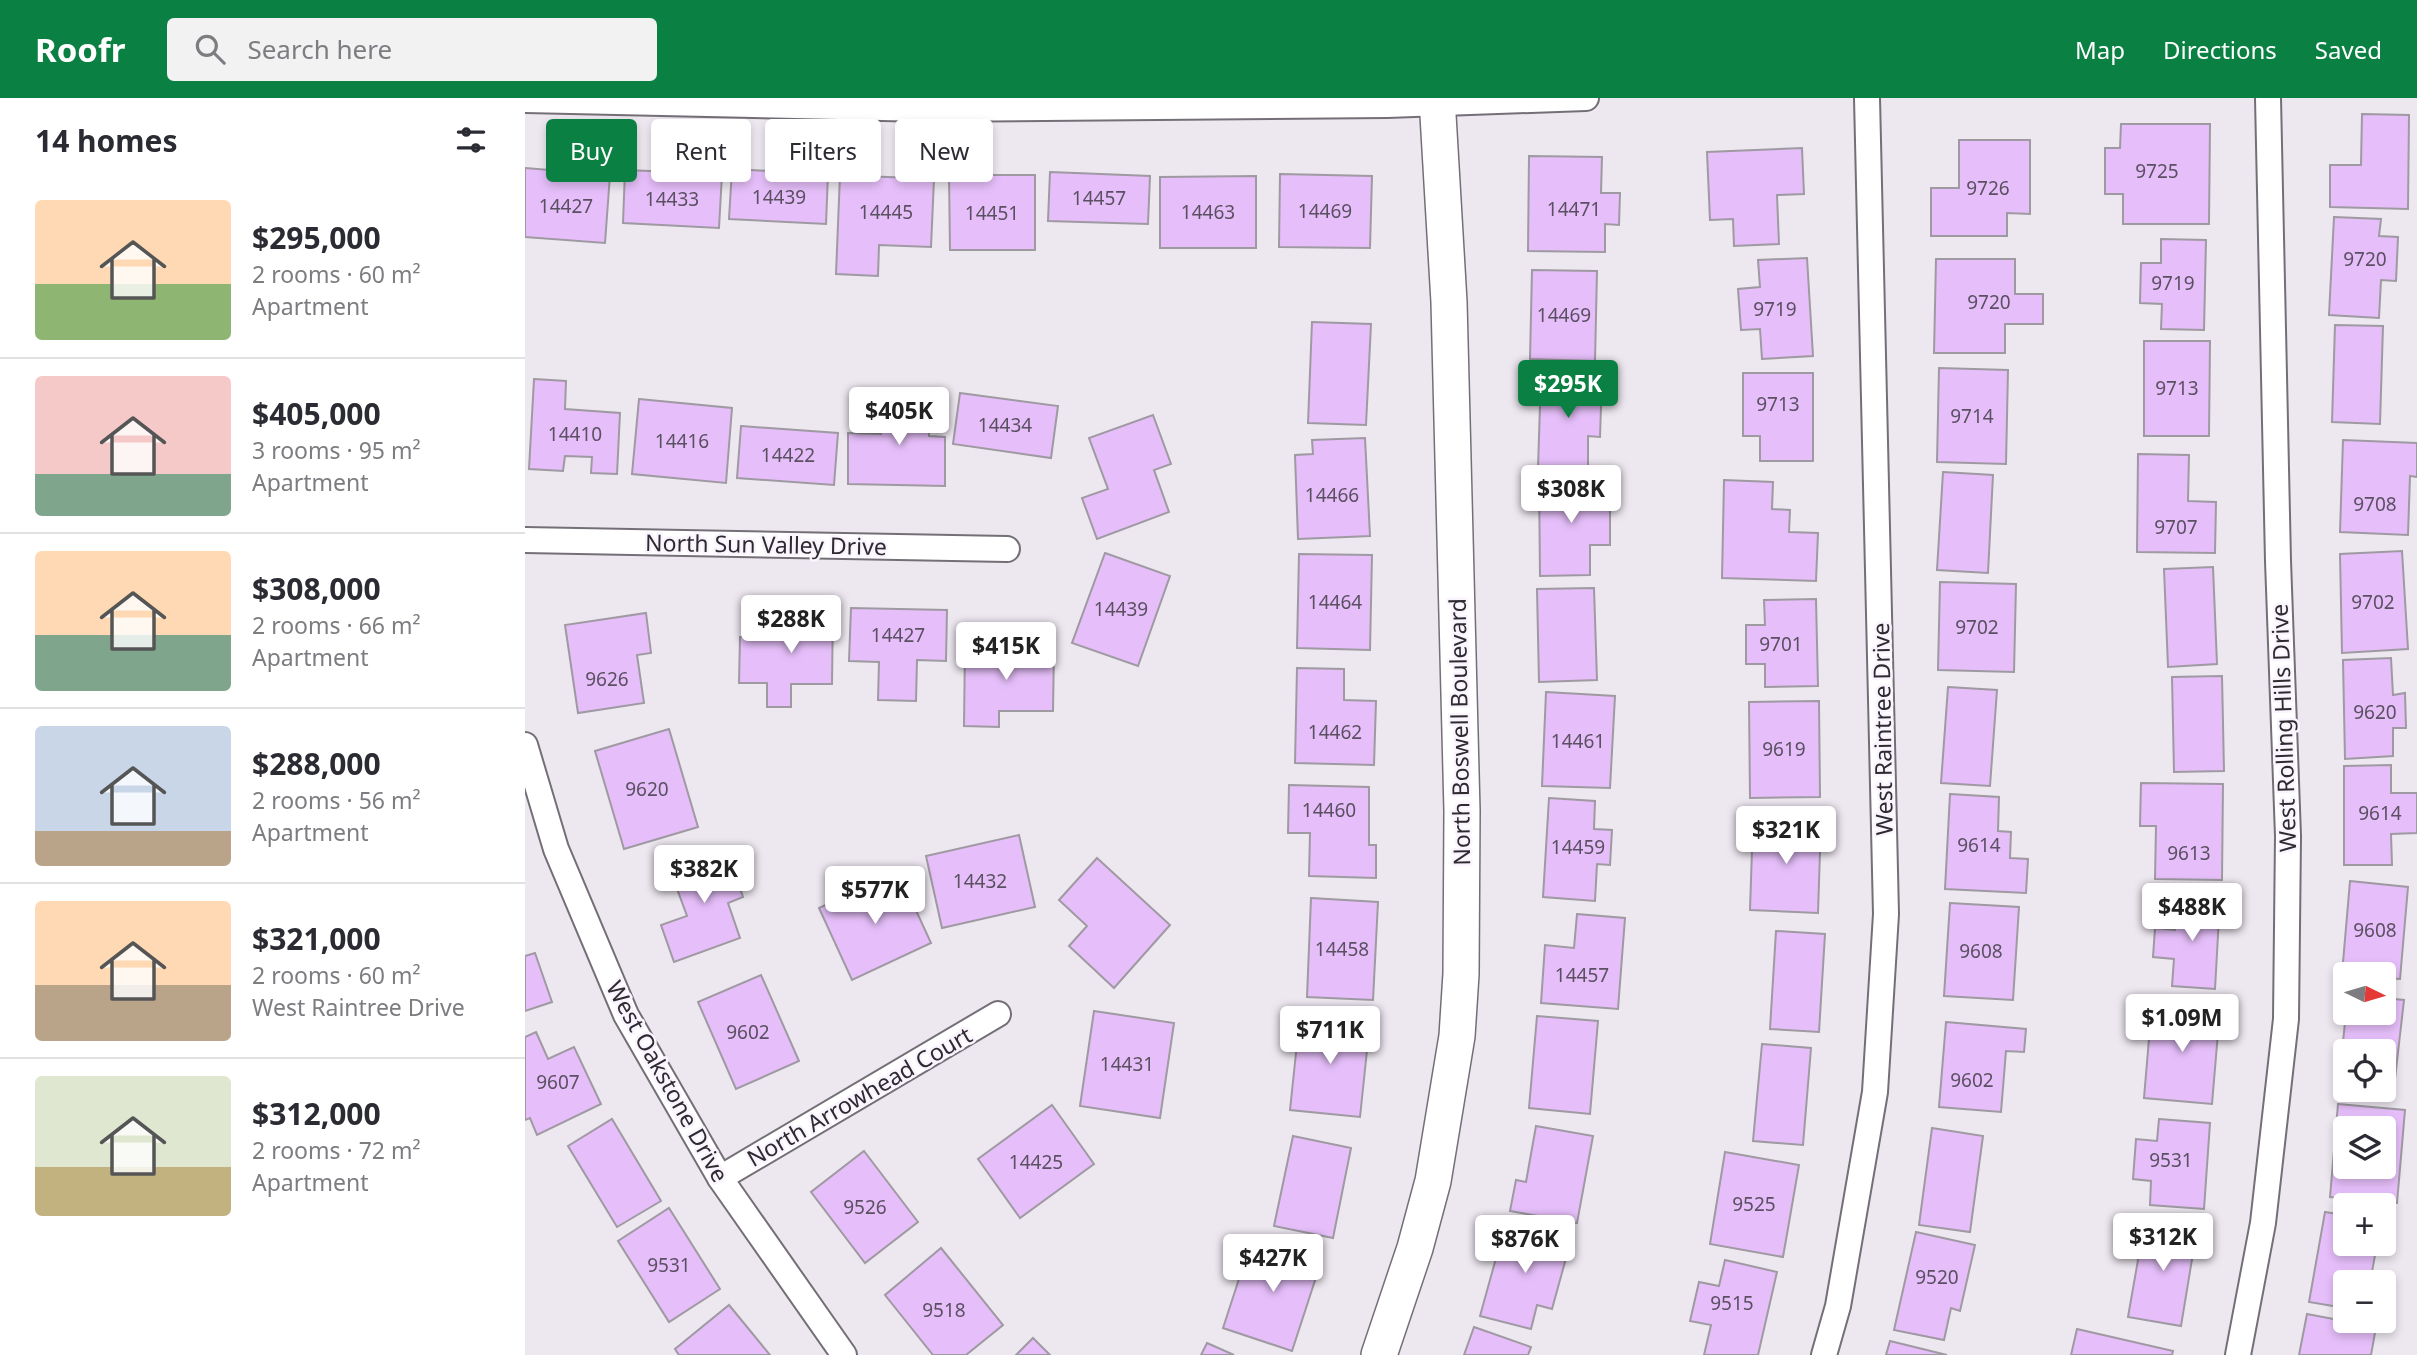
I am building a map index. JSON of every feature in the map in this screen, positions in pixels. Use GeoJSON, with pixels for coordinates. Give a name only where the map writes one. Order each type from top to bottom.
{"type":"FeatureCollection","features":[{"type":"Feature","properties":{"kind":"street"},"geometry":{"type":"LineString","coordinates":[[525,100],[926,109],[1586,98]]}},
{"type":"Feature","properties":{"kind":"street","name":"West Raintree Drive"},"geometry":{"type":"LineString","coordinates":[[1824,1355],[1838,1306],[1875,1092],[1886,914],[1867,98]]}},
{"type":"Feature","properties":{"kind":"street","name":"West Rolling Hills Drive"},"geometry":{"type":"LineString","coordinates":[[2238,1355],[2263,1223],[2285,1019],[2288,836],[2278,561],[2268,98]]}},
{"type":"Feature","properties":{"kind":"street","name":"North Boswell Boulevard"},"geometry":{"type":"LineString","coordinates":[[1379,1355],[1415,1248],[1433,1181],[1457,1036],[1461,974],[1462,811],[1449,302],[1437,101]]}},
{"type":"Feature","properties":{"kind":"street","name":"North Sun Valley Drive"},"geometry":{"type":"LineString","coordinates":[[525,540],[1007,549]]}},
{"type":"Feature","properties":{"kind":"street","name":"West Oakstone Drive"},"geometry":{"type":"LineString","coordinates":[[525,745],[556,849],[627,1015],[720,1178],[844,1355]]}},
{"type":"Feature","properties":{"kind":"street","name":"North Arrowhead Court"},"geometry":{"type":"LineString","coordinates":[[720,1178],[998,1014]]}},
{"type":"Feature","properties":{"kind":"building"},"geometry":{"type":"Polygon","coordinates":[[[2362,114],[2409,115],[2408,209],[2330,207],[2330,165],[2361,165],[2362,114]]]}},
{"type":"Feature","properties":{"kind":"building"},"geometry":{"type":"Polygon","coordinates":[[[2121,124],[2210,124],[2209,224],[2123,224],[2123,194],[2105,194],[2105,148],[2120,148],[2121,124]]]}},
{"type":"Feature","properties":{"kind":"building"},"geometry":{"type":"Polygon","coordinates":[[[1959,140],[2030,140],[2030,214],[2007,213],[2007,236],[1931,236],[1931,188],[1959,188],[1959,140]]]}},
{"type":"Feature","properties":{"kind":"building"},"geometry":{"type":"Polygon","coordinates":[[[1802,148],[1804,194],[1777,195],[1779,244],[1734,246],[1733,219],[1710,220],[1707,152],[1802,148]]]}},
{"type":"Feature","properties":{"kind":"building"},"geometry":{"type":"Polygon","coordinates":[[[1529,156],[1602,157],[1601,193],[1620,193],[1619,225],[1605,224],[1605,252],[1528,251],[1529,156]]]}},
{"type":"Feature","properties":{"kind":"building"},"geometry":{"type":"Polygon","coordinates":[[[525,168],[546,170],[546,182],[609,182],[605,243],[525,237],[525,168]]]}},
{"type":"Feature","properties":{"kind":"building"},"geometry":{"type":"Polygon","coordinates":[[[637,170],[651,171],[651,182],[722,182],[719,228],[623,223],[625,182],[637,182],[637,170]]]}},
{"type":"Feature","properties":{"kind":"building"},"geometry":{"type":"Polygon","coordinates":[[[751,170],[765,171],[765,182],[828,182],[826,224],[729,219],[731,182],[751,182],[751,170]]]}},
{"type":"Feature","properties":{"kind":"building"},"geometry":{"type":"Polygon","coordinates":[[[1050,172],[1150,176],[1148,224],[1048,221],[1050,172]]]}},
{"type":"Feature","properties":{"kind":"building"},"geometry":{"type":"Polygon","coordinates":[[[1280,174],[1372,176],[1370,248],[1279,247],[1280,174]]]}},
{"type":"Feature","properties":{"kind":"building"},"geometry":{"type":"Polygon","coordinates":[[[993,175],[1035,175],[1035,250],[950,250],[949,182],[993,182],[993,175]]]}},
{"type":"Feature","properties":{"kind":"building"},"geometry":{"type":"Polygon","coordinates":[[[1256,176],[1256,248],[1160,248],[1160,177],[1256,176]]]}},
{"type":"Feature","properties":{"kind":"building"},"geometry":{"type":"Polygon","coordinates":[[[881,177],[895,177],[895,182],[934,182],[931,247],[879,245],[878,276],[836,274],[840,182],[881,182],[881,177]]]}},
{"type":"Feature","properties":{"kind":"building"},"geometry":{"type":"Polygon","coordinates":[[[2334,217],[2381,219],[2379,236],[2398,237],[2396,281],[2381,280],[2379,318],[2329,315],[2334,217]]]}},
{"type":"Feature","properties":{"kind":"building"},"geometry":{"type":"Polygon","coordinates":[[[2161,239],[2206,240],[2204,330],[2161,329],[2162,304],[2140,303],[2141,263],[2161,263],[2161,239]]]}},
{"type":"Feature","properties":{"kind":"building"},"geometry":{"type":"Polygon","coordinates":[[[1807,258],[1813,356],[1762,359],[1760,329],[1741,330],[1738,289],[1760,287],[1758,260],[1807,258]]]}},
{"type":"Feature","properties":{"kind":"building"},"geometry":{"type":"Polygon","coordinates":[[[1936,259],[2015,259],[2015,294],[2043,294],[2043,324],[2005,324],[2005,353],[1934,353],[1936,259]]]}},
{"type":"Feature","properties":{"kind":"building"},"geometry":{"type":"Polygon","coordinates":[[[1532,270],[1597,271],[1595,361],[1530,359],[1532,270]]]}},
{"type":"Feature","properties":{"kind":"building"},"geometry":{"type":"Polygon","coordinates":[[[1312,322],[1371,324],[1366,425],[1308,423],[1312,322]]]}},
{"type":"Feature","properties":{"kind":"building"},"geometry":{"type":"Polygon","coordinates":[[[2335,325],[2383,326],[2380,424],[2332,422],[2335,325]]]}},
{"type":"Feature","properties":{"kind":"building"},"geometry":{"type":"Polygon","coordinates":[[[2144,341],[2210,341],[2209,436],[2144,436],[2144,341]]]}},
{"type":"Feature","properties":{"kind":"building"},"geometry":{"type":"Polygon","coordinates":[[[1939,368],[2008,370],[2006,464],[1937,462],[1939,368]]]}},
{"type":"Feature","properties":{"kind":"building"},"geometry":{"type":"Polygon","coordinates":[[[1743,373],[1813,373],[1813,461],[1760,461],[1760,436],[1743,436],[1743,373]]]}},
{"type":"Feature","properties":{"kind":"building"},"geometry":{"type":"Polygon","coordinates":[[[1541,374],[1602,376],[1600,437],[1588,436],[1588,470],[1538,468],[1541,374]]]}},
{"type":"Feature","properties":{"kind":"building"},"geometry":{"type":"Polygon","coordinates":[[[534,379],[566,381],[565,409],[620,413],[617,474],[591,473],[592,457],[565,456],[563,471],[529,469],[534,379]]]}},
{"type":"Feature","properties":{"kind":"building"},"geometry":{"type":"Polygon","coordinates":[[[960,393],[1058,406],[1051,458],[953,444],[960,393]]]}},
{"type":"Feature","properties":{"kind":"building"},"geometry":{"type":"Polygon","coordinates":[[[881,395],[930,397],[929,436],[945,437],[945,486],[848,484],[848,433],[881,434],[881,395]]]}},
{"type":"Feature","properties":{"kind":"building"},"geometry":{"type":"Polygon","coordinates":[[[639,399],[732,408],[726,483],[632,474],[639,399]]]}},
{"type":"Feature","properties":{"kind":"building"},"geometry":{"type":"Polygon","coordinates":[[[1153,415],[1171,464],[1154,470],[1169,512],[1097,539],[1082,498],[1108,489],[1089,438],[1153,415]]]}},
{"type":"Feature","properties":{"kind":"building"},"geometry":{"type":"Polygon","coordinates":[[[741,426],[838,433],[834,485],[737,478],[741,426]]]}},
{"type":"Feature","properties":{"kind":"building"},"geometry":{"type":"Polygon","coordinates":[[[1365,438],[1370,536],[1298,539],[1295,455],[1313,454],[1312,440],[1365,438]]]}},
{"type":"Feature","properties":{"kind":"building"},"geometry":{"type":"Polygon","coordinates":[[[2343,440],[2417,443],[2417,477],[2410,476],[2408,535],[2340,532],[2343,440]]]}},
{"type":"Feature","properties":{"kind":"building"},"geometry":{"type":"Polygon","coordinates":[[[2138,454],[2189,455],[2188,501],[2216,502],[2215,553],[2137,552],[2138,454]]]}},
{"type":"Feature","properties":{"kind":"building"},"geometry":{"type":"Polygon","coordinates":[[[1943,472],[1993,475],[1988,573],[1937,570],[1943,472]]]}},
{"type":"Feature","properties":{"kind":"building"},"geometry":{"type":"Polygon","coordinates":[[[1589,478],[1589,492],[1610,492],[1610,545],[1590,545],[1590,575],[1540,576],[1539,479],[1589,478]]]}},
{"type":"Feature","properties":{"kind":"building"},"geometry":{"type":"Polygon","coordinates":[[[1724,480],[1773,482],[1772,509],[1790,510],[1789,532],[1818,533],[1816,581],[1722,578],[1724,480]]]}},
{"type":"Feature","properties":{"kind":"building"},"geometry":{"type":"Polygon","coordinates":[[[2402,551],[2408,649],[2342,653],[2340,554],[2402,551]]]}},
{"type":"Feature","properties":{"kind":"building"},"geometry":{"type":"Polygon","coordinates":[[[1105,553],[1170,576],[1138,666],[1072,643],[1105,553]]]}},
{"type":"Feature","properties":{"kind":"building"},"geometry":{"type":"Polygon","coordinates":[[[1299,554],[1372,555],[1370,650],[1297,648],[1299,554]]]}},
{"type":"Feature","properties":{"kind":"building"},"geometry":{"type":"Polygon","coordinates":[[[2213,567],[2217,664],[2168,667],[2164,569],[2213,567]]]}},
{"type":"Feature","properties":{"kind":"building"},"geometry":{"type":"Polygon","coordinates":[[[1940,582],[2016,584],[2014,672],[1938,670],[1940,582]]]}},
{"type":"Feature","properties":{"kind":"building"},"geometry":{"type":"Polygon","coordinates":[[[1594,588],[1597,680],[1539,682],[1537,589],[1594,588]]]}},
{"type":"Feature","properties":{"kind":"building"},"geometry":{"type":"Polygon","coordinates":[[[1816,599],[1818,686],[1765,687],[1765,664],[1746,664],[1746,625],[1765,625],[1764,600],[1816,599]]]}},
{"type":"Feature","properties":{"kind":"building"},"geometry":{"type":"Polygon","coordinates":[[[788,606],[833,607],[832,684],[791,684],[791,707],[767,707],[767,683],[739,683],[740,637],[788,637],[788,606]]]}},
{"type":"Feature","properties":{"kind":"building"},"geometry":{"type":"Polygon","coordinates":[[[851,608],[947,610],[946,661],[917,660],[916,701],[878,700],[879,662],[849,661],[851,608]]]}},
{"type":"Feature","properties":{"kind":"building"},"geometry":{"type":"Polygon","coordinates":[[[646,613],[651,653],[637,655],[644,703],[578,713],[565,625],[646,613]]]}},
{"type":"Feature","properties":{"kind":"building"},"geometry":{"type":"Polygon","coordinates":[[[965,646],[1054,648],[1053,711],[999,711],[999,727],[964,726],[965,646]]]}},
{"type":"Feature","properties":{"kind":"building"},"geometry":{"type":"Polygon","coordinates":[[[2391,658],[2393,695],[2405,693],[2406,728],[2393,728],[2393,756],[2345,759],[2343,660],[2391,658]]]}},
{"type":"Feature","properties":{"kind":"building"},"geometry":{"type":"Polygon","coordinates":[[[1297,668],[1344,669],[1344,700],[1376,701],[1374,765],[1295,763],[1297,668]]]}},
{"type":"Feature","properties":{"kind":"building"},"geometry":{"type":"Polygon","coordinates":[[[2222,676],[2224,771],[2174,772],[2172,677],[2222,676]]]}},
{"type":"Feature","properties":{"kind":"building"},"geometry":{"type":"Polygon","coordinates":[[[1948,687],[1997,690],[1990,786],[1941,783],[1948,687]]]}},
{"type":"Feature","properties":{"kind":"building"},"geometry":{"type":"Polygon","coordinates":[[[1546,692],[1615,696],[1610,788],[1542,786],[1546,692]]]}},
{"type":"Feature","properties":{"kind":"building"},"geometry":{"type":"Polygon","coordinates":[[[1819,701],[1820,797],[1750,798],[1749,702],[1819,701]]]}},
{"type":"Feature","properties":{"kind":"building"},"geometry":{"type":"Polygon","coordinates":[[[669,729],[698,827],[624,849],[595,751],[669,729]]]}},
{"type":"Feature","properties":{"kind":"building"},"geometry":{"type":"Polygon","coordinates":[[[2391,765],[2391,793],[2417,793],[2417,833],[2391,834],[2392,865],[2344,865],[2344,766],[2391,765]]]}},
{"type":"Feature","properties":{"kind":"building"},"geometry":{"type":"Polygon","coordinates":[[[2141,783],[2223,784],[2222,880],[2155,879],[2156,826],[2140,826],[2141,783]]]}},
{"type":"Feature","properties":{"kind":"building"},"geometry":{"type":"Polygon","coordinates":[[[1289,785],[1369,787],[1369,845],[1376,845],[1376,878],[1309,876],[1310,833],[1288,833],[1289,785]]]}},
{"type":"Feature","properties":{"kind":"building"},"geometry":{"type":"Polygon","coordinates":[[[1950,794],[1999,797],[1998,831],[2011,832],[2010,858],[2028,859],[2026,893],[1945,889],[1950,794]]]}},
{"type":"Feature","properties":{"kind":"building"},"geometry":{"type":"Polygon","coordinates":[[[1549,798],[1595,801],[1594,829],[1612,830],[1610,865],[1597,864],[1595,901],[1543,897],[1549,798]]]}},
{"type":"Feature","properties":{"kind":"building"},"geometry":{"type":"Polygon","coordinates":[[[1753,820],[1821,822],[1818,913],[1750,910],[1753,820]]]}},
{"type":"Feature","properties":{"kind":"building"},"geometry":{"type":"Polygon","coordinates":[[[1019,835],[1035,907],[942,928],[926,856],[1019,835]]]}},
{"type":"Feature","properties":{"kind":"building"},"geometry":{"type":"Polygon","coordinates":[[[725,847],[743,897],[728,903],[740,938],[674,962],[661,925],[687,916],[669,867],[725,847]]]}},
{"type":"Feature","properties":{"kind":"building"},"geometry":{"type":"Polygon","coordinates":[[[1097,858],[1170,925],[1114,988],[1069,946],[1087,926],[1059,900],[1097,858]]]}},
{"type":"Feature","properties":{"kind":"building"},"geometry":{"type":"Polygon","coordinates":[[[898,871],[931,943],[852,980],[819,908],[898,871]]]}},
{"type":"Feature","properties":{"kind":"building"},"geometry":{"type":"Polygon","coordinates":[[[2350,881],[2408,887],[2400,979],[2396,979],[2396,962],[2343,962],[2350,881]]]}},
{"type":"Feature","properties":{"kind":"building"},"geometry":{"type":"Polygon","coordinates":[[[2177,896],[2220,899],[2215,989],[2172,986],[2174,959],[2153,957],[2155,928],[2175,930],[2177,896]]]}},
{"type":"Feature","properties":{"kind":"building"},"geometry":{"type":"Polygon","coordinates":[[[1311,898],[1378,902],[1373,1000],[1307,997],[1311,898]]]}},
{"type":"Feature","properties":{"kind":"building"},"geometry":{"type":"Polygon","coordinates":[[[1950,903],[2019,907],[2013,1000],[1944,996],[1950,903]]]}},
{"type":"Feature","properties":{"kind":"building"},"geometry":{"type":"Polygon","coordinates":[[[1577,914],[1625,918],[1618,1009],[1541,1003],[1545,945],[1574,948],[1577,914]]]}},
{"type":"Feature","properties":{"kind":"building"},"geometry":{"type":"Polygon","coordinates":[[[1776,931],[1825,934],[1819,1032],[1770,1029],[1776,931]]]}},
{"type":"Feature","properties":{"kind":"building"},"geometry":{"type":"Polygon","coordinates":[[[535,953],[552,1002],[525,1011],[525,956],[535,953]]]}},
{"type":"Feature","properties":{"kind":"building"},"geometry":{"type":"Polygon","coordinates":[[[761,975],[799,1061],[736,1089],[698,1002],[761,975]]]}},
{"type":"Feature","properties":{"kind":"building"},"geometry":{"type":"Polygon","coordinates":[[[2396,999],[2404,1000],[2396,1070],[2396,1039],[2343,1039],[2345,1026],[2396,1026],[2396,999]]]}},
{"type":"Feature","properties":{"kind":"building"},"geometry":{"type":"Polygon","coordinates":[[[2152,1003],[2220,1009],[2212,1104],[2144,1098],[2152,1003]]]}},
{"type":"Feature","properties":{"kind":"building"},"geometry":{"type":"Polygon","coordinates":[[[1094,1011],[1174,1023],[1160,1118],[1080,1106],[1094,1011]]]}},
{"type":"Feature","properties":{"kind":"building"},"geometry":{"type":"Polygon","coordinates":[[[1300,1015],[1370,1022],[1360,1117],[1290,1110],[1300,1015]]]}},
{"type":"Feature","properties":{"kind":"building"},"geometry":{"type":"Polygon","coordinates":[[[1537,1016],[1598,1021],[1590,1114],[1529,1108],[1537,1016]]]}},
{"type":"Feature","properties":{"kind":"building"},"geometry":{"type":"Polygon","coordinates":[[[1946,1022],[2026,1029],[2024,1052],[2006,1051],[2001,1112],[1939,1107],[1946,1022]]]}},
{"type":"Feature","properties":{"kind":"building"},"geometry":{"type":"Polygon","coordinates":[[[536,1032],[548,1059],[574,1047],[601,1104],[537,1135],[530,1118],[525,1120],[525,1037],[536,1032]]]}},
{"type":"Feature","properties":{"kind":"building"},"geometry":{"type":"Polygon","coordinates":[[[1762,1044],[1811,1048],[1803,1145],[1753,1141],[1762,1044]]]}},
{"type":"Feature","properties":{"kind":"building"},"geometry":{"type":"Polygon","coordinates":[[[2338,1104],[2405,1110],[2397,1203],[2396,1193],[2333,1193],[2333,1197],[2330,1197],[2333,1162],[2333,1179],[2396,1179],[2396,1116],[2337,1116],[2338,1104]]]}},
{"type":"Feature","properties":{"kind":"building"},"geometry":{"type":"Polygon","coordinates":[[[1052,1105],[1094,1164],[1020,1218],[978,1159],[1052,1105]]]}},
{"type":"Feature","properties":{"kind":"building"},"geometry":{"type":"Polygon","coordinates":[[[612,1119],[661,1201],[617,1227],[568,1146],[612,1119]]]}},
{"type":"Feature","properties":{"kind":"building"},"geometry":{"type":"Polygon","coordinates":[[[2159,1119],[2210,1123],[2204,1209],[2150,1205],[2151,1181],[2133,1179],[2136,1139],[2157,1141],[2159,1119]]]}},
{"type":"Feature","properties":{"kind":"building"},"geometry":{"type":"Polygon","coordinates":[[[1536,1126],[1593,1136],[1577,1223],[1510,1211],[1516,1180],[1526,1182],[1536,1126]]]}},
{"type":"Feature","properties":{"kind":"building"},"geometry":{"type":"Polygon","coordinates":[[[1932,1128],[1983,1136],[1970,1232],[1919,1225],[1932,1128]]]}},
{"type":"Feature","properties":{"kind":"building"},"geometry":{"type":"Polygon","coordinates":[[[1293,1136],[1351,1148],[1333,1238],[1274,1226],[1293,1136]]]}},
{"type":"Feature","properties":{"kind":"building"},"geometry":{"type":"Polygon","coordinates":[[[864,1151],[918,1222],[865,1263],[811,1192],[864,1151]]]}},
{"type":"Feature","properties":{"kind":"building"},"geometry":{"type":"Polygon","coordinates":[[[1725,1152],[1799,1165],[1783,1257],[1710,1244],[1725,1152]]]}},
{"type":"Feature","properties":{"kind":"building"},"geometry":{"type":"Polygon","coordinates":[[[669,1208],[720,1289],[669,1322],[618,1241],[669,1208]]]}},
{"type":"Feature","properties":{"kind":"building"},"geometry":{"type":"Polygon","coordinates":[[[2325,1212],[2333,1213],[2333,1256],[2375,1256],[2372,1270],[2333,1270],[2333,1306],[2309,1302],[2325,1212]]]}},
{"type":"Feature","properties":{"kind":"building"},"geometry":{"type":"Polygon","coordinates":[[[2145,1220],[2197,1229],[2181,1326],[2128,1317],[2145,1220]]]}},
{"type":"Feature","properties":{"kind":"building"},"geometry":{"type":"Polygon","coordinates":[[[1506,1222],[1571,1240],[1552,1309],[1537,1305],[1531,1329],[1480,1316],[1506,1222]]]}},
{"type":"Feature","properties":{"kind":"building"},"geometry":{"type":"Polygon","coordinates":[[[1916,1232],[1975,1245],[1960,1311],[1951,1308],[1944,1340],[1894,1330],[1916,1232]]]}},
{"type":"Feature","properties":{"kind":"building"},"geometry":{"type":"Polygon","coordinates":[[[1253,1236],[1322,1259],[1292,1351],[1223,1328],[1253,1236]]]}},
{"type":"Feature","properties":{"kind":"building"},"geometry":{"type":"Polygon","coordinates":[[[941,1248],[1003,1325],[966,1355],[933,1355],[885,1295],[941,1248]]]}},
{"type":"Feature","properties":{"kind":"building"},"geometry":{"type":"Polygon","coordinates":[[[1725,1260],[1777,1272],[1758,1355],[1704,1355],[1711,1325],[1690,1321],[1699,1282],[1719,1286],[1725,1260]]]}},
{"type":"Feature","properties":{"kind":"building"},"geometry":{"type":"Polygon","coordinates":[[[729,1305],[770,1355],[679,1355],[675,1349],[729,1305]]]}},
{"type":"Feature","properties":{"kind":"building"},"geometry":{"type":"Polygon","coordinates":[[[2307,1314],[2333,1319],[2333,1333],[2375,1333],[2371,1355],[2299,1355],[2307,1314]]]}},
{"type":"Feature","properties":{"kind":"building"},"geometry":{"type":"Polygon","coordinates":[[[1474,1327],[1531,1347],[1528,1355],[1464,1355],[1474,1327]]]}},
{"type":"Feature","properties":{"kind":"building"},"geometry":{"type":"Polygon","coordinates":[[[2077,1329],[2173,1351],[2172,1355],[2071,1355],[2077,1329]]]}},
{"type":"Feature","properties":{"kind":"building"},"geometry":{"type":"Polygon","coordinates":[[[1033,1338],[1050,1355],[1016,1355],[1033,1338]]]}},
{"type":"Feature","properties":{"kind":"building"},"geometry":{"type":"Polygon","coordinates":[[[1890,1341],[1947,1355],[1886,1355],[1890,1341]]]}},
{"type":"Feature","properties":{"kind":"building"},"geometry":{"type":"Polygon","coordinates":[[[1207,1343],[1234,1355],[1201,1355],[1207,1343]]]}}]}
